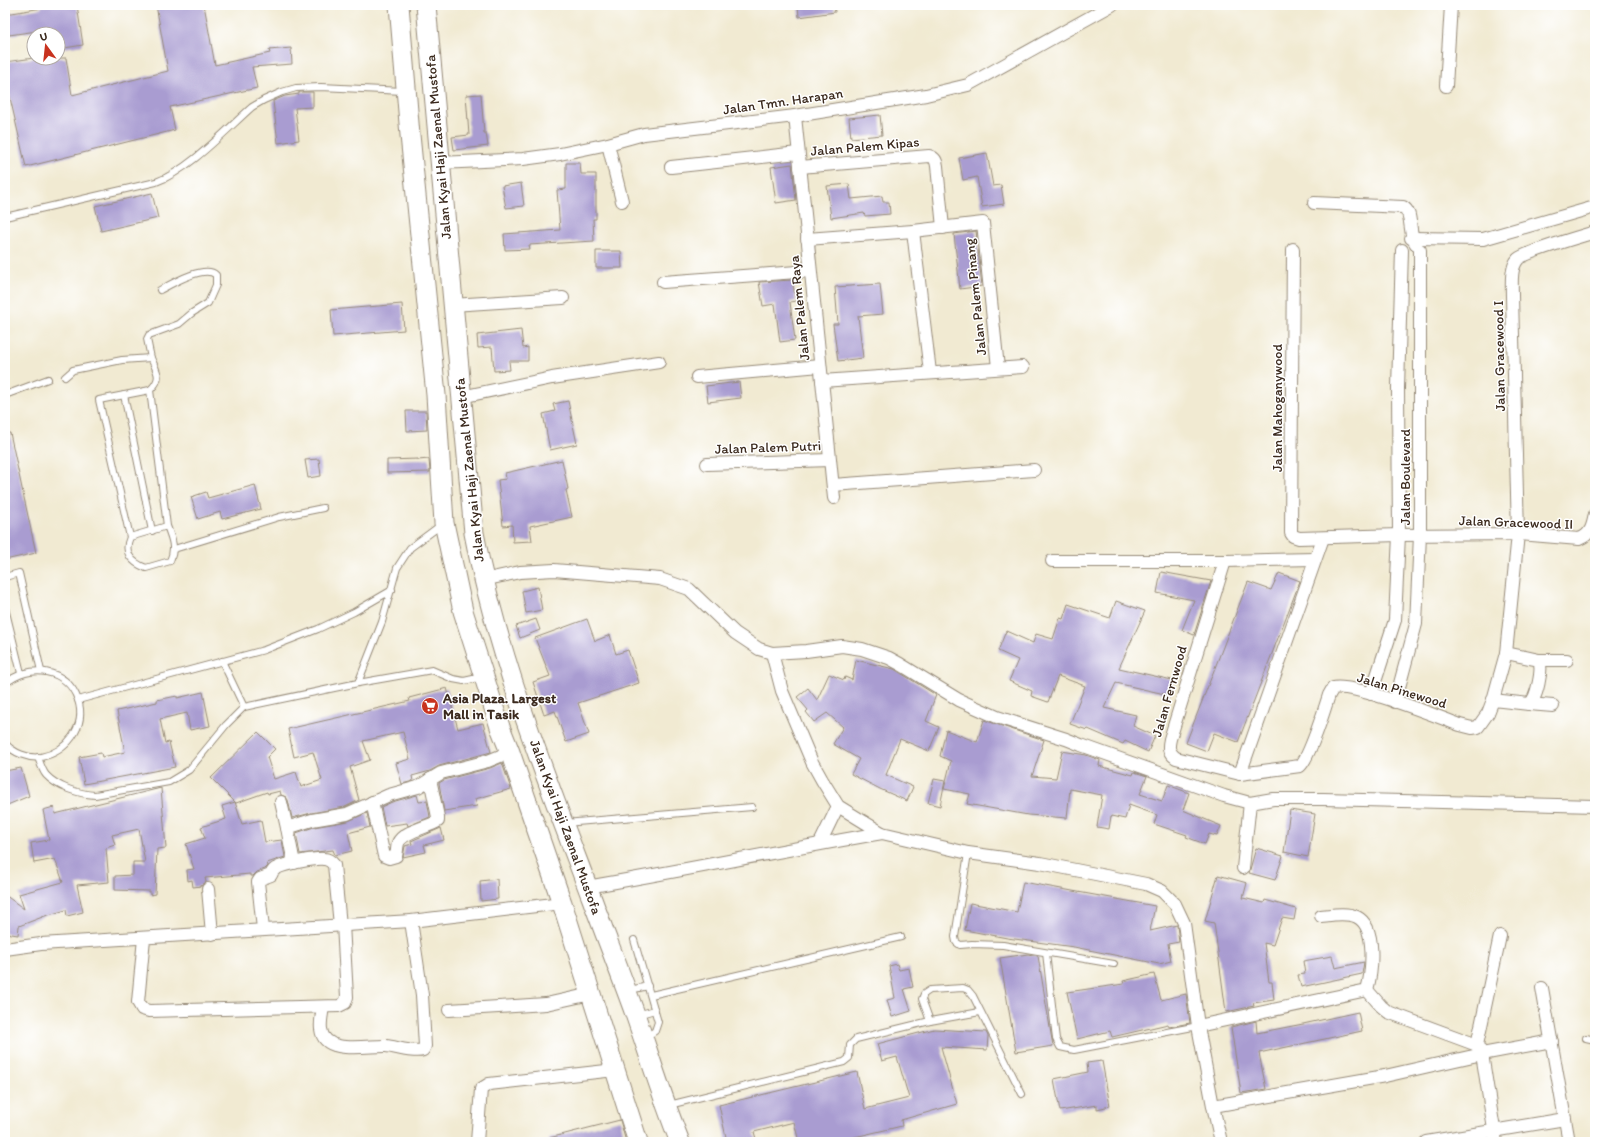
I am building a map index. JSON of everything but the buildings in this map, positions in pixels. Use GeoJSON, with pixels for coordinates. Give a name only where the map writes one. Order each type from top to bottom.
{"type":"FeatureCollection","features":[{"type":"Feature","properties":{"kind":"main road","name":"Jalan Kyai Haji Zaenal Mustofa"},"geometry":{"type":"LineString","coordinates":[[399,5],[410,135],[436,395],[444,523],[462,611],[485,676],[500,727],[562,903],[638,1142]]}},
{"type":"Feature","properties":{"kind":"main road","name":"Jalan Kyai Haji Zaenal Mustofa"},"geometry":{"type":"LineString","coordinates":[[426,5],[470,494],[474,533],[483,580],[516,691],[563,824],[635,1015],[642,1039],[680,1142]]}},
{"type":"Feature","properties":{"kind":"main road"},"geometry":{"type":"LineString","coordinates":[[402,39],[428,38]]}},
{"type":"Feature","properties":{"kind":"main road"},"geometry":{"type":"LineString","coordinates":[[416,190],[442,189]]}},
{"type":"Feature","properties":{"kind":"main road"},"geometry":{"type":"LineString","coordinates":[[443,492],[470,494]]}},
{"type":"Feature","properties":{"kind":"main road"},"geometry":{"type":"LineString","coordinates":[[500,727],[528,724]]}},
{"type":"Feature","properties":{"kind":"street","name":"Jalan Tmn. Harapan"},"geometry":{"type":"LineString","coordinates":[[440,162],[540,157],[608,144],[644,134],[795,116],[926,95],[968,85],[1048,42],[1112,5]]}},
{"type":"Feature","properties":{"kind":"street"},"geometry":{"type":"LineString","coordinates":[[1446,86],[1451,5]]}},
{"type":"Feature","properties":{"kind":"street","name":"Jalan Palem Raya"},"geometry":{"type":"LineString","coordinates":[[795,116],[834,498]]}},
{"type":"Feature","properties":{"kind":"street"},"geometry":{"type":"LineString","coordinates":[[608,144],[622,201]]}},
{"type":"Feature","properties":{"kind":"street"},"geometry":{"type":"LineString","coordinates":[[670,167],[798,153]]}},
{"type":"Feature","properties":{"kind":"street","name":"Jalan Palem Kipas"},"geometry":{"type":"LineString","coordinates":[[800,167],[929,156],[932,157],[935,159],[937,166],[943,228]]}},
{"type":"Feature","properties":{"kind":"street"},"geometry":{"type":"LineString","coordinates":[[1314,203],[1403,207],[1409,214],[1411,238],[1420,250]]}},
{"type":"Feature","properties":{"kind":"street"},"geometry":{"type":"LineString","coordinates":[[1411,238],[1483,239],[1595,207]]}},
{"type":"Feature","properties":{"kind":"street","name":"Jalan Palem Pinang"},"geometry":{"type":"LineString","coordinates":[[943,228],[983,223],[998,368]]}},
{"type":"Feature","properties":{"kind":"street"},"geometry":{"type":"LineString","coordinates":[[807,239],[943,228]]}},
{"type":"Feature","properties":{"kind":"street"},"geometry":{"type":"LineString","coordinates":[[913,231],[930,372]]}},
{"type":"Feature","properties":{"kind":"street","name":"Jalan Gracewood I"},"geometry":{"type":"LineString","coordinates":[[1518,534],[1512,296],[1514,267],[1519,259],[1530,254],[1595,232]]}},
{"type":"Feature","properties":{"kind":"street"},"geometry":{"type":"LineString","coordinates":[[1402,250],[1411,238]]}},
{"type":"Feature","properties":{"kind":"street","name":"Jalan Mahoganywood"},"geometry":{"type":"LineString","coordinates":[[1293,249],[1291,533],[1295,538],[1323,538]]}},
{"type":"Feature","properties":{"kind":"street"},"geometry":{"type":"LineString","coordinates":[[1402,250],[1420,250]]}},
{"type":"Feature","properties":{"kind":"street","name":"Jalan Boulevard"},"geometry":{"type":"LineString","coordinates":[[1371,694],[1395,620],[1399,534],[1398,396],[1402,250]]}},
{"type":"Feature","properties":{"kind":"street","name":"Jalan Boulevard"},"geometry":{"type":"LineString","coordinates":[[1395,702],[1416,624],[1420,535],[1420,250]]}},
{"type":"Feature","properties":{"kind":"street"},"geometry":{"type":"LineString","coordinates":[[663,282],[810,271]]}},
{"type":"Feature","properties":{"kind":"street"},"geometry":{"type":"LineString","coordinates":[[452,305],[563,298]]}},
{"type":"Feature","properties":{"kind":"street"},"geometry":{"type":"LineString","coordinates":[[461,397],[552,378],[659,362]]}},
{"type":"Feature","properties":{"kind":"street"},"geometry":{"type":"LineString","coordinates":[[697,377],[820,366]]}},
{"type":"Feature","properties":{"kind":"street"},"geometry":{"type":"LineString","coordinates":[[822,381],[1023,366]]}},
{"type":"Feature","properties":{"kind":"street","name":"Jalan Palem Putri"},"geometry":{"type":"LineString","coordinates":[[707,464],[830,460]]}},
{"type":"Feature","properties":{"kind":"street"},"geometry":{"type":"LineString","coordinates":[[833,485],[1034,470]]}},
{"type":"Feature","properties":{"kind":"street","name":"Jalan Gracewood II"},"geometry":{"type":"LineString","coordinates":[[1323,538],[1399,534],[1518,534],[1579,539],[1585,537],[1589,533],[1595,514]]}},
{"type":"Feature","properties":{"kind":"street","name":"Jalan Pinewood"},"geometry":{"type":"LineString","coordinates":[[1240,774],[1300,766],[1303,763],[1329,694],[1333,688],[1339,687],[1371,694],[1472,728],[1478,727],[1484,720],[1493,700],[1506,653],[1518,534]]}},
{"type":"Feature","properties":{"kind":"street"},"geometry":{"type":"LineString","coordinates":[[1240,774],[1323,538]]}},
{"type":"Feature","properties":{"kind":"street"},"geometry":{"type":"LineString","coordinates":[[1052,561],[1225,561],[1315,559]]}},
{"type":"Feature","properties":{"kind":"street","name":"Jalan Fernwood"},"geometry":{"type":"LineString","coordinates":[[1225,561],[1178,709],[1168,749],[1176,758],[1240,774]]}},
{"type":"Feature","properties":{"kind":"street"},"geometry":{"type":"LineString","coordinates":[[483,580],[513,573],[554,570],[660,579],[689,589],[735,633],[759,648],[772,653],[806,651],[842,646],[862,649],[900,664],[958,700],[997,717],[1066,739],[1224,796],[1250,803],[1273,799],[1323,799],[1595,806]]}},
{"type":"Feature","properties":{"kind":"street"},"geometry":{"type":"LineString","coordinates":[[772,653],[782,691],[822,780],[838,806],[882,834],[968,853],[1040,863],[1146,884],[1162,891],[1175,904],[1184,922],[1198,1026],[1221,1142]]}},
{"type":"Feature","properties":{"kind":"street"},"geometry":{"type":"LineString","coordinates":[[1506,653],[1539,660],[1567,660]]}},
{"type":"Feature","properties":{"kind":"street"},"geometry":{"type":"LineString","coordinates":[[1529,704],[1536,696],[1541,668],[1539,660]]}},
{"type":"Feature","properties":{"kind":"street"},"geometry":{"type":"LineString","coordinates":[[1493,700],[1554,706]]}},
{"type":"Feature","properties":{"kind":"street"},"geometry":{"type":"LineString","coordinates":[[287,828],[312,820],[347,814],[372,802],[418,787],[440,773],[488,761],[510,752]]}},
{"type":"Feature","properties":{"kind":"street"},"geometry":{"type":"LineString","coordinates":[[372,802],[384,856],[389,858],[396,856],[398,842],[402,836],[438,821],[430,778]]}},
{"type":"Feature","properties":{"kind":"street"},"geometry":{"type":"LineString","coordinates":[[281,802],[294,863]]}},
{"type":"Feature","properties":{"kind":"street"},"geometry":{"type":"LineString","coordinates":[[1243,868],[1250,803]]}},
{"type":"Feature","properties":{"kind":"street"},"geometry":{"type":"LineString","coordinates":[[820,843],[838,806]]}},
{"type":"Feature","properties":{"kind":"street"},"geometry":{"type":"LineString","coordinates":[[587,887],[654,876],[820,843],[882,834]]}},
{"type":"Feature","properties":{"kind":"street"},"geometry":{"type":"LineString","coordinates":[[144,938],[138,1002],[142,1009],[149,1011],[323,1007],[339,1006],[345,1003],[347,997],[342,924],[334,865],[331,861],[325,858],[277,867],[271,875],[260,879],[258,882],[264,929]]}},
{"type":"Feature","properties":{"kind":"street"},"geometry":{"type":"LineString","coordinates":[[208,889],[212,934]]}},
{"type":"Feature","properties":{"kind":"street"},"geometry":{"type":"LineString","coordinates":[[5,949],[41,944],[411,920],[562,903]]}},
{"type":"Feature","properties":{"kind":"street"},"geometry":{"type":"LineString","coordinates":[[1321,916],[1342,914],[1356,916],[1363,922],[1369,934],[1371,946],[1370,979],[1368,990],[1388,1012],[1479,1050]]}},
{"type":"Feature","properties":{"kind":"street"},"geometry":{"type":"LineString","coordinates":[[323,1007],[321,1029],[324,1038],[332,1045],[361,1048],[383,1046],[416,1051],[423,1050],[425,1046],[422,995],[411,920]]}},
{"type":"Feature","properties":{"kind":"street"},"geometry":{"type":"LineString","coordinates":[[1495,1136],[1479,1050],[1500,936]]}},
{"type":"Feature","properties":{"kind":"street"},"geometry":{"type":"LineString","coordinates":[[1542,988],[1569,1142]]}},
{"type":"Feature","properties":{"kind":"street"},"geometry":{"type":"LineString","coordinates":[[1198,1026],[1368,990]]}},
{"type":"Feature","properties":{"kind":"street"},"geometry":{"type":"LineString","coordinates":[[449,1010],[546,1004],[590,994]]}},
{"type":"Feature","properties":{"kind":"street"},"geometry":{"type":"LineString","coordinates":[[1213,1106],[1385,1076],[1479,1050],[1552,1041]]}},
{"type":"Feature","properties":{"kind":"street"},"geometry":{"type":"LineString","coordinates":[[477,1142],[481,1089],[484,1086],[489,1084],[615,1070]]}},
{"type":"Feature","properties":{"kind":"street"},"geometry":{"type":"LineString","coordinates":[[1426,1142],[1495,1136],[1565,1119]]}},
{"type":"Feature","properties":{"kind":"lane"},"geometry":{"type":"LineString","coordinates":[[5,217],[168,178],[185,166],[252,107],[282,92],[296,88],[321,87],[407,91]]}},
{"type":"Feature","properties":{"kind":"lane"},"geometry":{"type":"LineString","coordinates":[[150,390],[167,526],[174,549],[170,562],[146,568],[134,561],[126,549],[130,537],[99,400],[150,390],[156,384],[158,373],[151,358],[147,339],[149,335],[179,324],[192,313],[208,303],[216,285],[216,275],[214,272],[208,272],[187,276],[160,290]]}},
{"type":"Feature","properties":{"kind":"lane"},"geometry":{"type":"LineString","coordinates":[[65,378],[74,370],[122,360],[151,358]]}},
{"type":"Feature","properties":{"kind":"lane"},"geometry":{"type":"LineString","coordinates":[[5,395],[48,379]]}},
{"type":"Feature","properties":{"kind":"lane"},"geometry":{"type":"LineString","coordinates":[[124,395],[152,531]]}},
{"type":"Feature","properties":{"kind":"lane"},"geometry":{"type":"LineString","coordinates":[[174,549],[279,517],[323,508]]}},
{"type":"Feature","properties":{"kind":"lane"},"geometry":{"type":"LineString","coordinates":[[358,683],[382,622],[397,568],[410,548],[444,523]]}},
{"type":"Feature","properties":{"kind":"lane"},"geometry":{"type":"LineString","coordinates":[[130,537],[167,526]]}},
{"type":"Feature","properties":{"kind":"lane"},"geometry":{"type":"LineString","coordinates":[[5,577],[19,573],[41,671]]}},
{"type":"Feature","properties":{"kind":"lane"},"geometry":{"type":"LineString","coordinates":[[78,700],[264,650],[318,629],[354,612],[392,590]]}},
{"type":"Feature","properties":{"kind":"lane"},"geometry":{"type":"LineString","coordinates":[[5,608],[21,673]]}},
{"type":"Feature","properties":{"kind":"lane"},"geometry":{"type":"LineString","coordinates":[[222,661],[244,707]]}},
{"type":"Feature","properties":{"kind":"lane"},"geometry":{"type":"LineString","coordinates":[[38,757],[45,774],[52,780],[63,786],[86,794],[95,794],[169,782],[189,770],[226,725],[244,707],[358,683],[432,670],[453,679],[464,681],[485,676]]}},
{"type":"Feature","properties":{"kind":"lane"},"geometry":{"type":"LineString","coordinates":[[5,684],[21,673],[31,671],[41,671],[57,676],[70,686],[78,700],[80,714],[78,727],[72,739],[63,748],[51,755],[38,757],[22,755],[5,744]]}},
{"type":"Feature","properties":{"kind":"lane"},"geometry":{"type":"LineString","coordinates":[[563,824],[752,807]]}},
{"type":"Feature","properties":{"kind":"lane"},"geometry":{"type":"LineString","coordinates":[[968,853],[956,930],[956,942],[960,945],[1003,945],[1114,964]]}},
{"type":"Feature","properties":{"kind":"lane"},"geometry":{"type":"LineString","coordinates":[[651,995],[901,937]]}},
{"type":"Feature","properties":{"kind":"lane"},"geometry":{"type":"LineString","coordinates":[[634,940],[658,1022],[658,1027],[655,1031],[642,1039]]}},
{"type":"Feature","properties":{"kind":"lane"},"geometry":{"type":"LineString","coordinates":[[1046,953],[1056,1039],[1060,1046],[1074,1050],[1198,1026]]}},
{"type":"Feature","properties":{"kind":"lane"},"geometry":{"type":"LineString","coordinates":[[626,991],[648,986]]}},
{"type":"Feature","properties":{"kind":"lane"},"geometry":{"type":"LineString","coordinates":[[930,1021],[922,999],[924,994],[930,990],[963,988],[968,990],[973,996],[1022,1094]]}},
{"type":"Feature","properties":{"kind":"lane"},"geometry":{"type":"LineString","coordinates":[[635,1015],[655,1010]]}},
{"type":"Feature","properties":{"kind":"lane"},"geometry":{"type":"LineString","coordinates":[[666,1106],[844,1062],[848,1058],[850,1045],[856,1039],[930,1021],[980,1012]]}},
{"type":"Feature","properties":{"kind":"lane"},"geometry":{"type":"LineString","coordinates":[[1586,1038],[1595,1040]]}},
{"type":"Feature","properties":{"kind":"place","name":"Asia Plaza. Largest Mall in Tasik"},"geometry":{"type":"Point","coordinates":[430,706]}}]}
